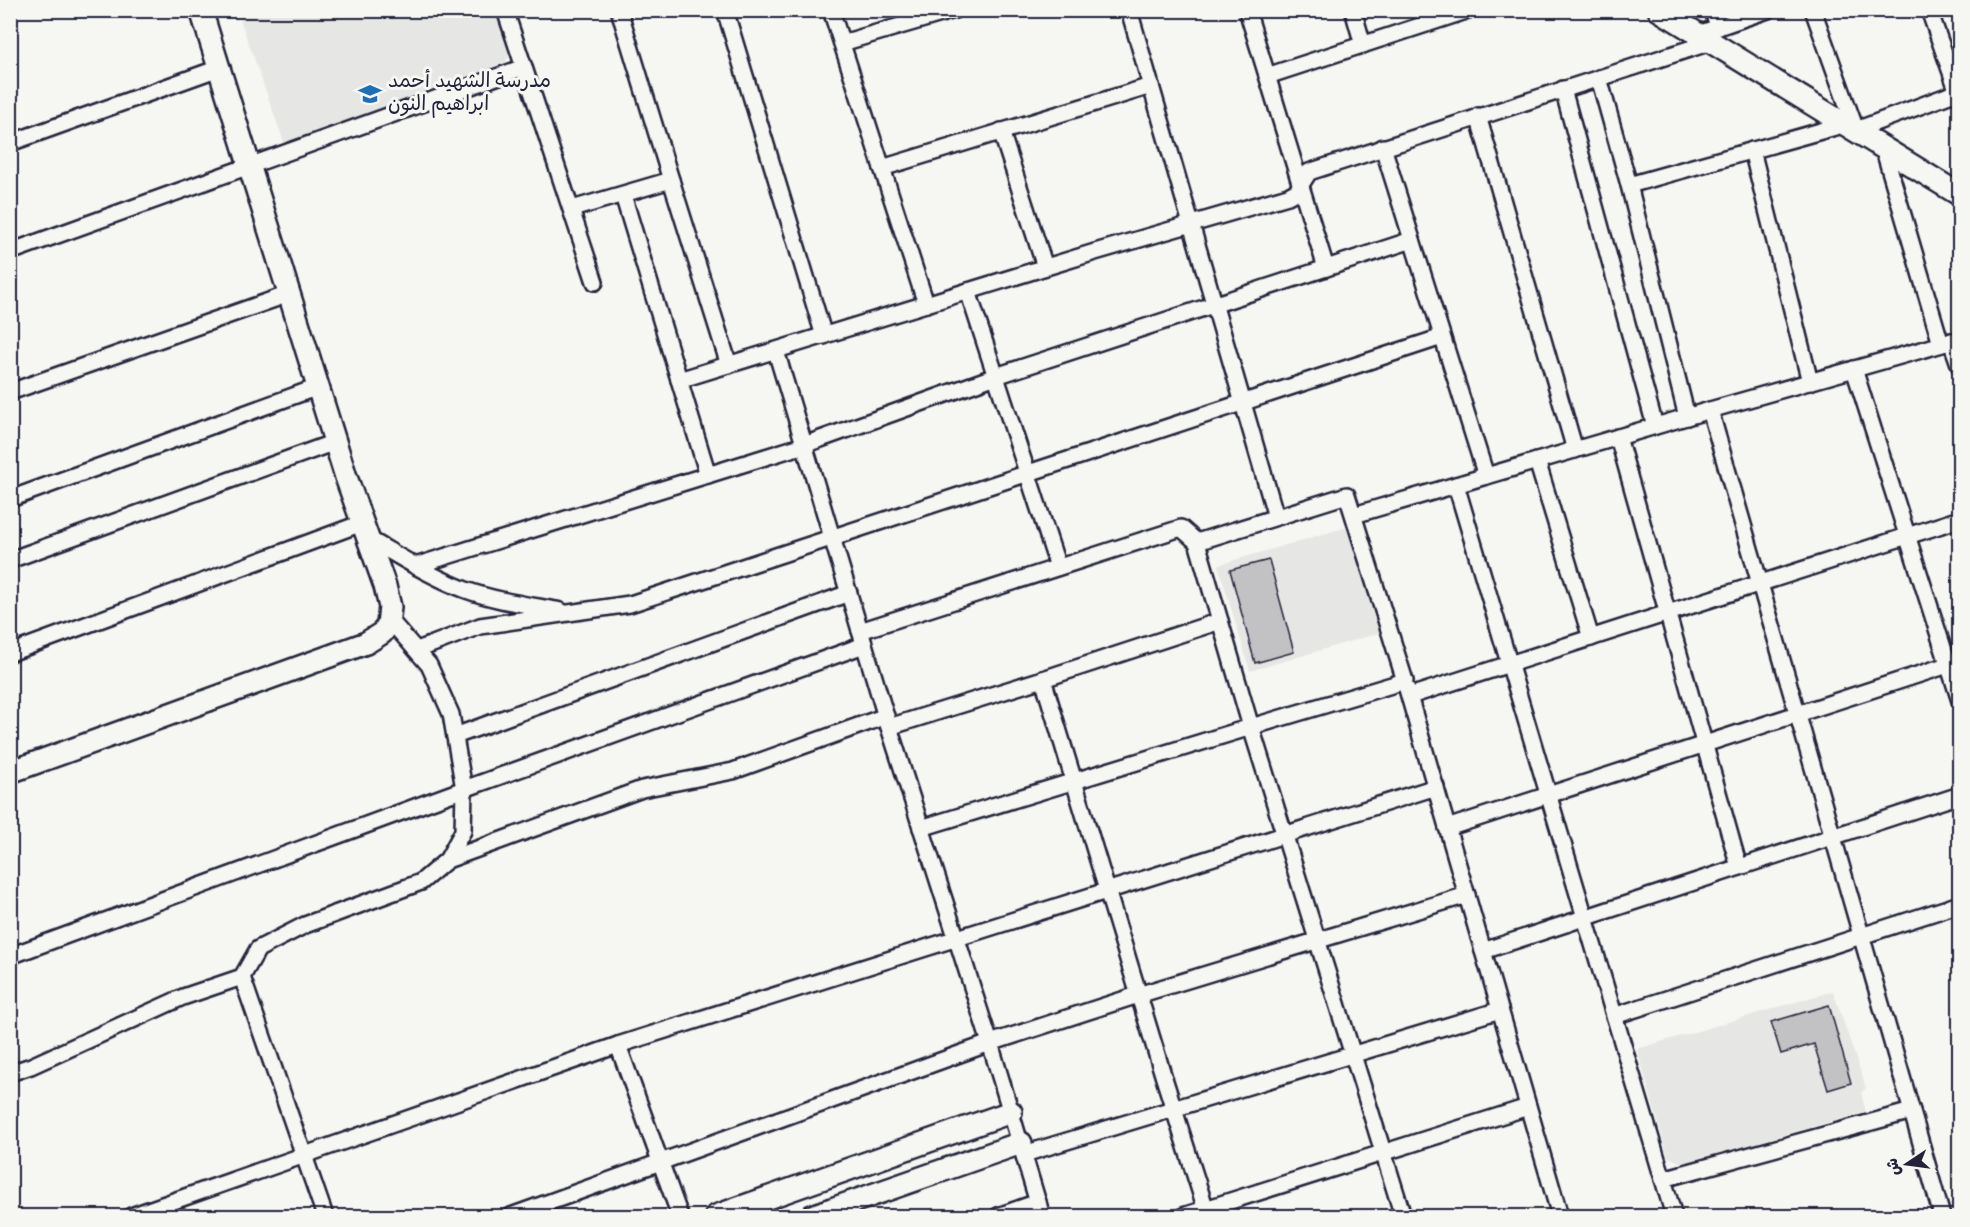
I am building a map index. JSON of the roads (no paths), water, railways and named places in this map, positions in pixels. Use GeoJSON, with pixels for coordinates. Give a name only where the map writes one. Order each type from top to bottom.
{"type":"FeatureCollection","features":[{"type":"Feature","properties":{"kind":"street"},"geometry":{"type":"LineString","coordinates":[[10,772],[366,643],[382,633],[388,625],[390,607],[385,586],[335,442],[201,10]]}},
{"type":"Feature","properties":{"kind":"street"},"geometry":{"type":"LineString","coordinates":[[505,10],[595,282]]}},
{"type":"Feature","properties":{"kind":"street"},"geometry":{"type":"LineString","coordinates":[[619,10],[729,365]]}},
{"type":"Feature","properties":{"kind":"street"},"geometry":{"type":"LineString","coordinates":[[725,10],[824,336]]}},
{"type":"Feature","properties":{"kind":"street"},"geometry":{"type":"LineString","coordinates":[[831,10],[926,304]]}},
{"type":"Feature","properties":{"kind":"street"},"geometry":{"type":"LineString","coordinates":[[842,43],[954,10]]}},
{"type":"Feature","properties":{"kind":"street"},"geometry":{"type":"LineString","coordinates":[[1129,10],[1276,517]]}},
{"type":"Feature","properties":{"kind":"street"},"geometry":{"type":"LineString","coordinates":[[1247,10],[1326,268]]}},
{"type":"Feature","properties":{"kind":"street"},"geometry":{"type":"LineString","coordinates":[[1353,10],[1363,45]]}},
{"type":"Feature","properties":{"kind":"street"},"geometry":{"type":"LineString","coordinates":[[1267,76],[1469,10]]}},
{"type":"Feature","properties":{"kind":"street"},"geometry":{"type":"LineString","coordinates":[[1659,10],[1709,34],[1959,195]]}},
{"type":"Feature","properties":{"kind":"street"},"geometry":{"type":"LineString","coordinates":[[1709,34],[1713,10]]}},
{"type":"Feature","properties":{"kind":"street"},"geometry":{"type":"LineString","coordinates":[[679,380],[1045,267],[1288,196],[1297,191],[1309,172],[1599,78],[1768,10]]}},
{"type":"Feature","properties":{"kind":"street"},"geometry":{"type":"LineString","coordinates":[[1813,10],[1851,127]]}},
{"type":"Feature","properties":{"kind":"street"},"geometry":{"type":"LineString","coordinates":[[1629,185],[1752,150],[1851,127],[1959,94],[1929,10]]}},
{"type":"Feature","properties":{"kind":"street"},"geometry":{"type":"LineString","coordinates":[[10,252],[525,67]]}},
{"type":"Feature","properties":{"kind":"street"},"geometry":{"type":"LineString","coordinates":[[10,143],[219,68]]}},
{"type":"Feature","properties":{"kind":"street"},"geometry":{"type":"LineString","coordinates":[[1599,78],[1629,185],[1687,417]]}},
{"type":"Feature","properties":{"kind":"street"},"geometry":{"type":"LineString","coordinates":[[882,168],[1151,86]]}},
{"type":"Feature","properties":{"kind":"street"},"geometry":{"type":"LineString","coordinates":[[1563,89],[1655,426]]}},
{"type":"Feature","properties":{"kind":"street"},"geometry":{"type":"LineString","coordinates":[[1478,117],[1575,450]]}},
{"type":"Feature","properties":{"kind":"street"},"geometry":{"type":"LineString","coordinates":[[1000,131],[1045,267]]}},
{"type":"Feature","properties":{"kind":"street"},"geometry":{"type":"LineString","coordinates":[[1383,147],[1486,476]]}},
{"type":"Feature","properties":{"kind":"street"},"geometry":{"type":"LineString","coordinates":[[1883,147],[1959,367]]}},
{"type":"Feature","properties":{"kind":"street"},"geometry":{"type":"LineString","coordinates":[[1752,150],[1810,382]]}},
{"type":"Feature","properties":{"kind":"street"},"geometry":{"type":"LineString","coordinates":[[572,209],[671,180]]}},
{"type":"Feature","properties":{"kind":"street"},"geometry":{"type":"LineString","coordinates":[[622,195],[708,475]]}},
{"type":"Feature","properties":{"kind":"street"},"geometry":{"type":"LineString","coordinates":[[416,566],[804,446],[996,376],[1412,240]]}},
{"type":"Feature","properties":{"kind":"street"},"geometry":{"type":"LineString","coordinates":[[968,291],[1058,567]]}},
{"type":"Feature","properties":{"kind":"street"},"geometry":{"type":"LineString","coordinates":[[10,392],[290,294]]}},
{"type":"Feature","properties":{"kind":"street"},"geometry":{"type":"LineString","coordinates":[[417,650],[480,626],[630,604],[1442,337]]}},
{"type":"Feature","properties":{"kind":"street"},"geometry":{"type":"LineString","coordinates":[[1354,515],[1950,342]]}},
{"type":"Feature","properties":{"kind":"street"},"geometry":{"type":"LineString","coordinates":[[776,351],[887,722],[990,1043],[1040,1209],[998,1216]]}},
{"type":"Feature","properties":{"kind":"street"},"geometry":{"type":"LineString","coordinates":[[1854,369],[1907,536],[1954,663],[1959,700]]}},
{"type":"Feature","properties":{"kind":"street"},"geometry":{"type":"LineString","coordinates":[[10,500],[318,387]]}},
{"type":"Feature","properties":{"kind":"street"},"geometry":{"type":"LineString","coordinates":[[1710,410],[1942,1216]]}},
{"type":"Feature","properties":{"kind":"street"},"geometry":{"type":"LineString","coordinates":[[1618,437],[1739,867]]}},
{"type":"Feature","properties":{"kind":"street"},"geometry":{"type":"LineString","coordinates":[[10,560],[335,442]]}},
{"type":"Feature","properties":{"kind":"street"},"geometry":{"type":"LineString","coordinates":[[1537,461],[1591,638]]}},
{"type":"Feature","properties":{"kind":"street"},"geometry":{"type":"LineString","coordinates":[[1456,485],[1674,1216]]}},
{"type":"Feature","properties":{"kind":"street"},"geometry":{"type":"LineString","coordinates":[[1197,542],[1347,495],[1410,696],[1528,1107],[1555,1215]]}},
{"type":"Feature","properties":{"kind":"street"},"geometry":{"type":"LineString","coordinates":[[1410,696],[1959,519]]}},
{"type":"Feature","properties":{"kind":"street"},"geometry":{"type":"LineString","coordinates":[[10,956],[464,789],[862,638],[1058,567],[1181,528],[1197,542],[1251,727],[1403,1216]]}},
{"type":"Feature","properties":{"kind":"street"},"geometry":{"type":"LineString","coordinates":[[365,530],[416,566],[466,590],[502,600],[576,613]]}},
{"type":"Feature","properties":{"kind":"street"},"geometry":{"type":"LineString","coordinates":[[10,653],[365,530]]}},
{"type":"Feature","properties":{"kind":"street"},"geometry":{"type":"LineString","coordinates":[[455,736],[849,593]]}},
{"type":"Feature","properties":{"kind":"street"},"geometry":{"type":"LineString","coordinates":[[389,619],[429,665],[451,714],[464,789],[463,831],[447,860]]}},
{"type":"Feature","properties":{"kind":"street"},"geometry":{"type":"LineString","coordinates":[[10,1073],[31,1066],[183,997],[242,977],[258,949],[304,925],[421,882],[447,860],[642,789],[733,771],[887,722],[1042,679],[1220,621]]}},
{"type":"Feature","properties":{"kind":"street"},"geometry":{"type":"LineString","coordinates":[[1447,828],[1954,663]]}},
{"type":"Feature","properties":{"kind":"street"},"geometry":{"type":"LineString","coordinates":[[1042,679],[1207,1213]]}},
{"type":"Feature","properties":{"kind":"street"},"geometry":{"type":"LineString","coordinates":[[921,828],[1405,681]]}},
{"type":"Feature","properties":{"kind":"street"},"geometry":{"type":"LineString","coordinates":[[131,1216],[303,1154],[618,1046],[1436,787]]}},
{"type":"Feature","properties":{"kind":"street"},"geometry":{"type":"LineString","coordinates":[[1483,951],[1959,795]]}},
{"type":"Feature","properties":{"kind":"street"},"geometry":{"type":"LineString","coordinates":[[511,1216],[990,1043],[1138,994],[1467,895]]}},
{"type":"Feature","properties":{"kind":"street"},"geometry":{"type":"LineString","coordinates":[[1614,1016],[1959,904]]}},
{"type":"Feature","properties":{"kind":"street"},"geometry":{"type":"LineString","coordinates":[[242,977],[325,1216]]}},
{"type":"Feature","properties":{"kind":"street"},"geometry":{"type":"LineString","coordinates":[[812,1216],[1022,1148],[1173,1109],[1500,1010]]}},
{"type":"Feature","properties":{"kind":"street"},"geometry":{"type":"LineString","coordinates":[[618,1046],[680,1216]]}},
{"type":"Feature","properties":{"kind":"street"},"geometry":{"type":"LineString","coordinates":[[1183,1216],[1207,1213],[1528,1107]]}},
{"type":"Feature","properties":{"kind":"street"},"geometry":{"type":"LineString","coordinates":[[1663,1179],[1912,1111]]}},
{"type":"Feature","properties":{"kind":"street"},"geometry":{"type":"LineString","coordinates":[[716,1216],[1011,1112]]}},
{"type":"Feature","properties":{"kind":"place","name":"مدرسة الشهيد أحمد ابراهيم النون"},"geometry":{"type":"Point","coordinates":[370,94]}}]}
